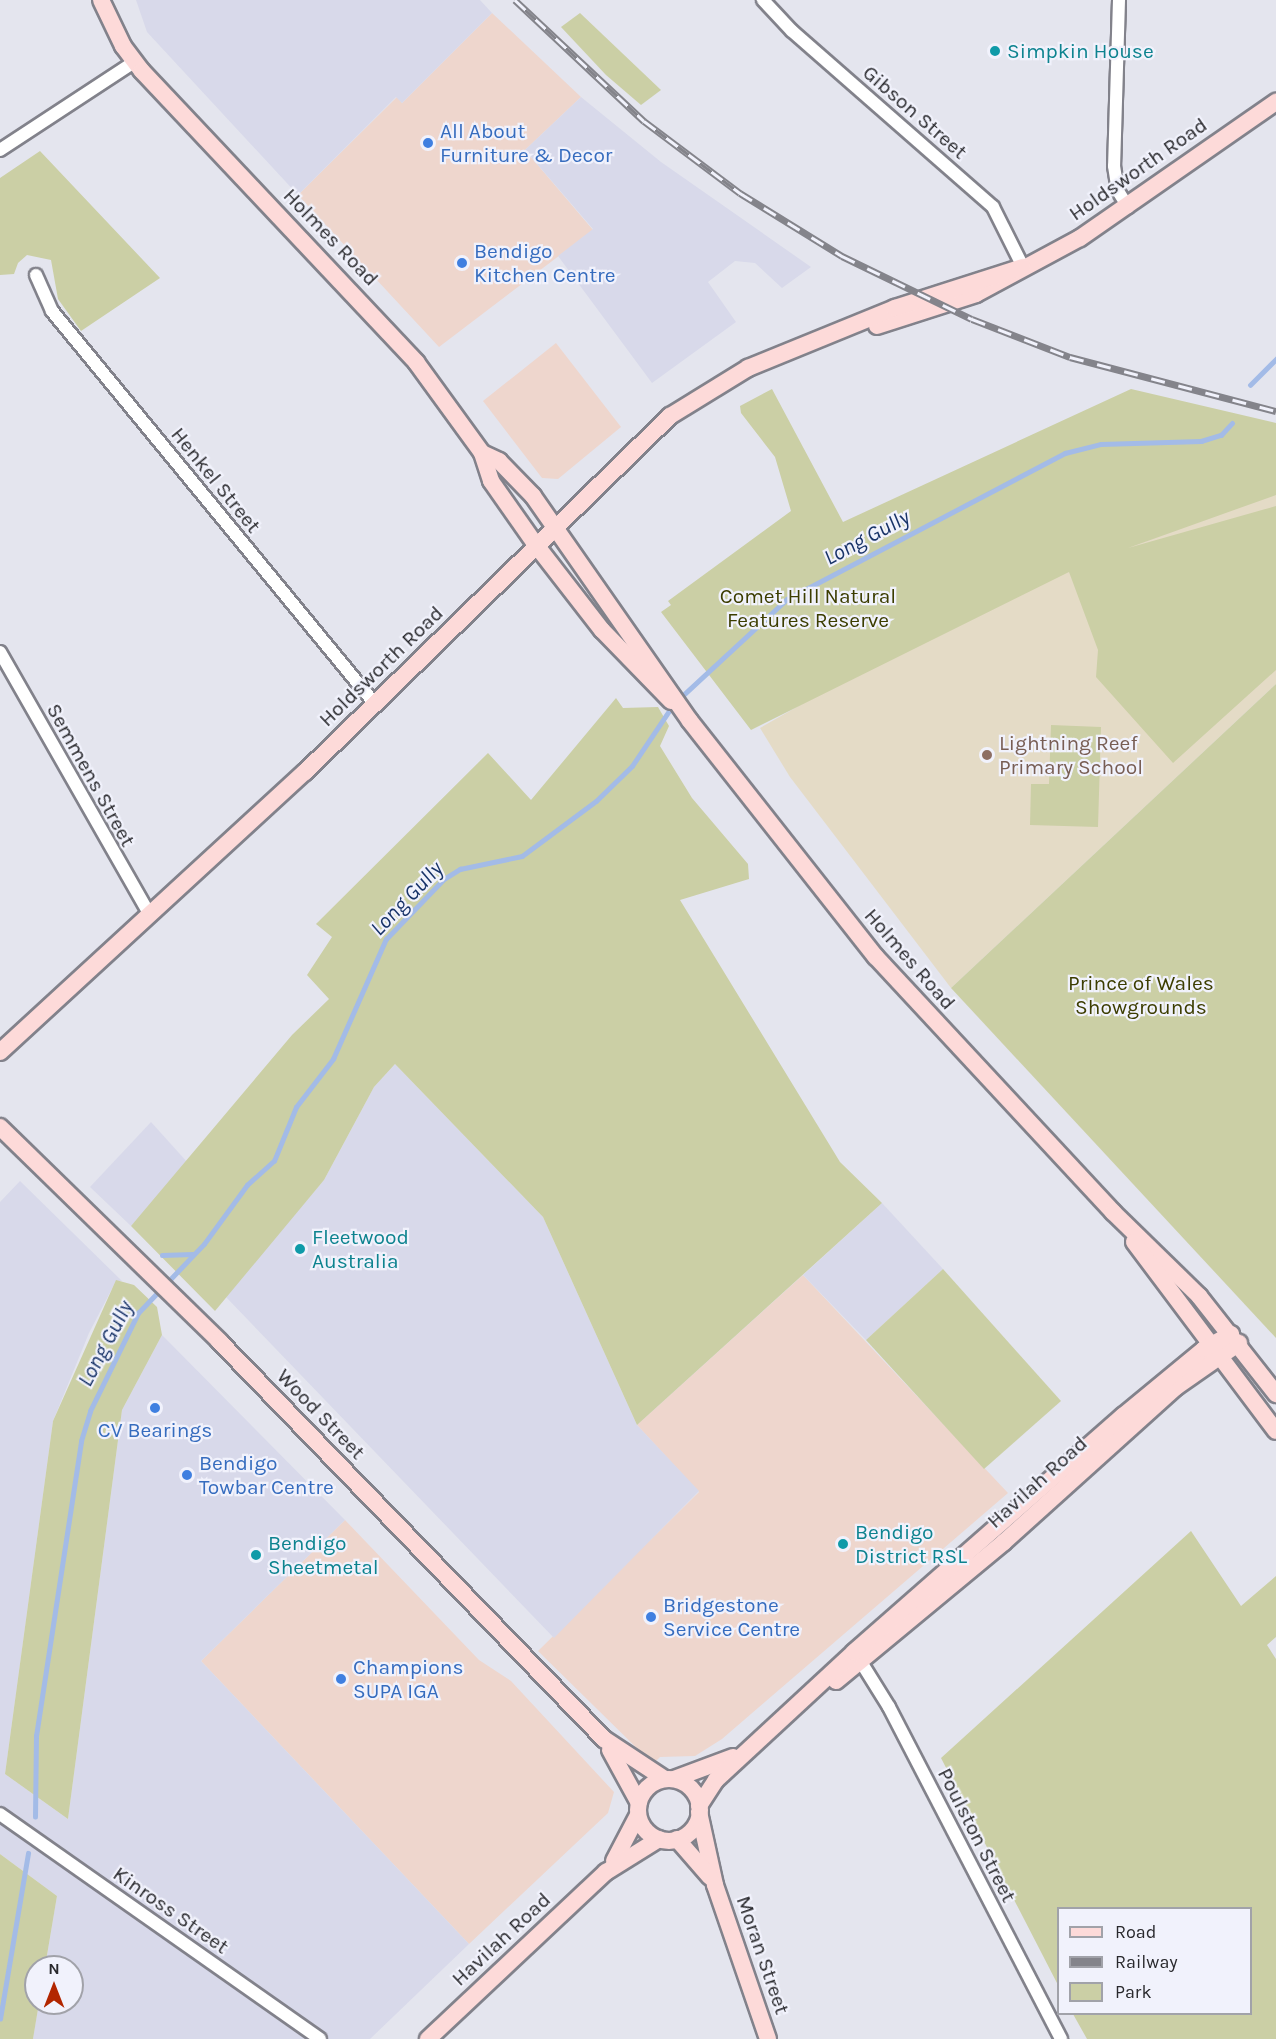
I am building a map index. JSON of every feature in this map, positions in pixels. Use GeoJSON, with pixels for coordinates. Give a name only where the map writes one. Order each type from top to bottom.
{"type":"FeatureCollection","features":[{"type":"Feature","properties":{"kind":"main road","name":"Holmes Road"},"geometry":{"type":"LineString","coordinates":[[102,0],[134,62],[395,338],[482,453],[513,474],[554,526],[674,700],[903,989],[1113,1212],[1158,1253],[1235,1338],[1276,1394]]}},
{"type":"Feature","properties":{"kind":"main road","name":"Holdsworth Road"},"geometry":{"type":"LineString","coordinates":[[0,1052],[375,704],[624,457],[692,401],[748,368],[895,308],[1023,267],[1128,207],[1276,102]]}},
{"type":"Feature","properties":{"kind":"main road","name":"Holmes Road"},"geometry":{"type":"LineString","coordinates":[[482,453],[491,481],[536,545],[602,630],[674,700]]}},
{"type":"Feature","properties":{"kind":"main road","name":"Wood Street"},"geometry":{"type":"LineString","coordinates":[[0,1127],[169,1293],[604,1739],[669,1779]]}},
{"type":"Feature","properties":{"kind":"main road","name":"Holmes Road"},"geometry":{"type":"LineString","coordinates":[[1113,1212],[1218,1349],[1276,1431]]}},
{"type":"Feature","properties":{"kind":"main road","name":"Havilah Road"},"geometry":{"type":"LineString","coordinates":[[699,1809],[712,1784],[744,1752],[858,1656],[1123,1416],[1235,1338]]}},
{"type":"Feature","properties":{"kind":"main road","name":"Wood Street"},"geometry":{"type":"LineString","coordinates":[[604,1739],[638,1809]]}},
{"type":"Feature","properties":{"kind":"main road","name":"Havilah Road"},"geometry":{"type":"LineString","coordinates":[[669,1779],[744,1752]]}},
{"type":"Feature","properties":{"kind":"main road"},"geometry":{"type":"LineString","coordinates":[[669,1779],[691,1788],[699,1809],[692,1829],[676,1839],[659,1839],[645,1830],[638,1809],[648,1787],[669,1779]]}},
{"type":"Feature","properties":{"kind":"main road","name":"Havilah Road"},"geometry":{"type":"LineString","coordinates":[[606,1872],[638,1809]]}},
{"type":"Feature","properties":{"kind":"main road","name":"Moran Street"},"geometry":{"type":"LineString","coordinates":[[699,1809],[715,1885],[768,2039]]}},
{"type":"Feature","properties":{"kind":"main road","name":"Havilah Road"},"geometry":{"type":"LineString","coordinates":[[428,2039],[606,1872],[659,1839]]}},
{"type":"Feature","properties":{"kind":"main road","name":"Moran Street"},"geometry":{"type":"LineString","coordinates":[[676,1839],[715,1885]]}},
{"type":"Feature","properties":{"kind":"street","name":"Gibson Street"},"geometry":{"type":"LineString","coordinates":[[763,0],[792,31],[993,207],[1023,267]]}},
{"type":"Feature","properties":{"kind":"street"},"geometry":{"type":"LineString","coordinates":[[1119,0],[1114,166],[1117,187],[1128,207]]}},
{"type":"Feature","properties":{"kind":"street"},"geometry":{"type":"LineString","coordinates":[[0,150],[134,62]]}},
{"type":"Feature","properties":{"kind":"street","name":"Henkel Street"},"geometry":{"type":"LineString","coordinates":[[36,275],[52,311],[375,704]]}},
{"type":"Feature","properties":{"kind":"street","name":"Semmens Street"},"geometry":{"type":"LineString","coordinates":[[0,652],[150,915]]}},
{"type":"Feature","properties":{"kind":"street","name":"Poulston Street"},"geometry":{"type":"LineString","coordinates":[[858,1656],[1061,2039]]}},
{"type":"Feature","properties":{"kind":"street","name":"Kinross Street"},"geometry":{"type":"LineString","coordinates":[[0,1814],[320,2039]]}},
{"type":"Feature","properties":{"kind":"shaded area"},"geometry":{"type":"Polygon","coordinates":[[[136,0],[480,0],[492,13],[402,103],[396,97],[298,195],[147,32],[136,0]]]}},
{"type":"Feature","properties":{"kind":"shaded area"},"geometry":{"type":"Polygon","coordinates":[[[492,13],[581,97],[525,150],[593,230],[439,347],[298,195],[397,97],[402,103],[492,13]]]}},
{"type":"Feature","properties":{"kind":"shaded area"},"geometry":{"type":"Polygon","coordinates":[[[581,97],[661,162],[811,267],[782,288],[755,263],[735,261],[708,282],[736,322],[652,383],[558,256],[593,229],[525,150],[581,97]]]}},
{"type":"Feature","properties":{"kind":"shaded area"},"geometry":{"type":"Polygon","coordinates":[[[556,343],[621,427],[558,479],[542,478],[483,401],[556,343]]]}},
{"type":"Feature","properties":{"kind":"shaded area","name":"Lightning Reef Primary School"},"geometry":{"type":"Polygon","coordinates":[[[1276,492],[1276,684],[951,988],[790,777],[760,728],[996,594],[1276,492]]]}},
{"type":"Feature","properties":{"kind":"shaded area"},"geometry":{"type":"Polygon","coordinates":[[[395,1064],[543,1217],[637,1425],[699,1491],[554,1638],[225,1296],[324,1180],[374,1087],[395,1064]]]}},
{"type":"Feature","properties":{"kind":"shaded area"},"geometry":{"type":"Polygon","coordinates":[[[151,1122],[188,1163],[131,1226],[90,1187],[151,1122]]]}},
{"type":"Feature","properties":{"kind":"shaded area"},"geometry":{"type":"Polygon","coordinates":[[[20,1181],[122,1281],[116,1281],[89,1333],[53,1421],[5,1774],[68,1819],[122,1410],[162,1335],[345,1520],[201,1661],[469,1944],[370,2039],[33,2039],[37,2015],[84,2015],[84,1955],[47,1955],[57,1896],[0,1854],[0,1202],[20,1181]]]}},
{"type":"Feature","properties":{"kind":"shaded area"},"geometry":{"type":"Polygon","coordinates":[[[882,1203],[943,1269],[866,1340],[803,1275],[882,1203]]]}},
{"type":"Feature","properties":{"kind":"shaded area"},"geometry":{"type":"Polygon","coordinates":[[[803,1275],[1008,1493],[722,1739],[695,1756],[660,1757],[653,1764],[538,1651],[699,1492],[637,1425],[803,1275]]]}},
{"type":"Feature","properties":{"kind":"shaded area"},"geometry":{"type":"Polygon","coordinates":[[[345,1520],[479,1660],[511,1681],[614,1792],[608,1813],[469,1944],[201,1661],[345,1520]]]}},
{"type":"Feature","properties":{"kind":"green space"},"geometry":{"type":"Polygon","coordinates":[[[580,13],[661,90],[641,105],[606,75],[561,27],[580,13]]]}},
{"type":"Feature","properties":{"kind":"green space"},"geometry":{"type":"Polygon","coordinates":[[[40,151],[160,278],[81,331],[58,299],[51,260],[27,255],[18,263],[14,274],[0,275],[0,178],[40,151]]]}},
{"type":"Feature","properties":{"kind":"green space","name":"Comet Hill Natural Features Reserve"},"geometry":{"type":"Polygon","coordinates":[[[772,389],[843,522],[1131,389],[1276,423],[1276,495],[1128,548],[1276,506],[1276,670],[1173,763],[1096,677],[1098,650],[1069,572],[751,730],[661,612],[671,605],[668,601],[791,511],[775,457],[741,413],[740,406],[772,389]]]}},
{"type":"Feature","properties":{"kind":"green space","name":"Prince of Wales Showgrounds"},"geometry":{"type":"Polygon","coordinates":[[[1276,684],[1276,1338],[951,988],[1276,684]]]}},
{"type":"Feature","properties":{"kind":"green space"},"geometry":{"type":"Polygon","coordinates":[[[616,698],[623,708],[658,707],[669,726],[660,746],[692,798],[748,864],[749,879],[680,900],[840,1162],[882,1203],[637,1425],[543,1217],[395,1064],[374,1087],[324,1180],[215,1311],[131,1226],[292,1035],[329,999],[307,975],[332,937],[316,924],[488,753],[531,800],[616,698]]]}},
{"type":"Feature","properties":{"kind":"green space"},"geometry":{"type":"Polygon","coordinates":[[[1051,725],[1101,727],[1098,827],[1030,825],[1031,784],[1049,784],[1051,725]]]}},
{"type":"Feature","properties":{"kind":"green space"},"geometry":{"type":"Polygon","coordinates":[[[943,1269],[1061,1401],[984,1469],[866,1340],[943,1269]]]}},
{"type":"Feature","properties":{"kind":"green space"},"geometry":{"type":"Polygon","coordinates":[[[116,1280],[134,1285],[157,1307],[162,1335],[122,1410],[68,1819],[5,1774],[53,1421],[116,1280]]]}},
{"type":"Feature","properties":{"kind":"green space"},"geometry":{"type":"Polygon","coordinates":[[[1191,1531],[1241,1606],[1276,1576],[1276,1637],[1267,1645],[1276,1659],[1276,2039],[1087,2039],[1074,2015],[1252,2015],[1252,1907],[1057,1907],[1057,1983],[941,1758],[1191,1531]]]}},
{"type":"Feature","properties":{"kind":"green space"},"geometry":{"type":"Polygon","coordinates":[[[0,1854],[57,1896],[47,1955],[24,1955],[24,2015],[37,2015],[33,2039],[0,2039],[0,1854]]]}},
{"type":"Feature","properties":{"kind":"waterway","name":"Long Gully"},"geometry":{"type":"LineString","coordinates":[[1250,385],[1276,359]]}},
{"type":"Feature","properties":{"kind":"waterway","name":"Long Gully"},"geometry":{"type":"LineString","coordinates":[[679,699],[787,599],[1065,453],[1101,444],[1201,441],[1221,435],[1232,423]]}},
{"type":"Feature","properties":{"kind":"waterway","name":"Long Gully"},"geometry":{"type":"LineString","coordinates":[[35,1817],[36,1736],[81,1441],[90,1411],[138,1313],[204,1244],[247,1185],[274,1161],[296,1107],[333,1059],[386,939],[444,879],[460,869],[522,856],[596,801],[632,766],[673,705]]}},
{"type":"Feature","properties":{"kind":"waterway"},"geometry":{"type":"LineString","coordinates":[[162,1255],[193,1254]]}},
{"type":"Feature","properties":{"kind":"waterway","name":"Long Gully"},"geometry":{"type":"LineString","coordinates":[[0,2019],[28,1853]]}},
{"type":"Feature","properties":{"kind":"railway"},"geometry":{"type":"LineString","coordinates":[[515,0],[644,121],[740,193],[842,256],[972,319],[1070,357],[1276,411]]}},
{"type":"Feature","properties":{"kind":"place","name":"Simpkin House"},"geometry":{"type":"Point","coordinates":[995,51]}},
{"type":"Feature","properties":{"kind":"place","name":"All About Furniture & Decor"},"geometry":{"type":"Point","coordinates":[428,143]}},
{"type":"Feature","properties":{"kind":"place","name":"Bendigo Kitchen Centre"},"geometry":{"type":"Point","coordinates":[462,263]}},
{"type":"Feature","properties":{"kind":"place","name":"Lightning Reef Primary School"},"geometry":{"type":"Point","coordinates":[987,755]}},
{"type":"Feature","properties":{"kind":"place","name":"Fleetwood Australia"},"geometry":{"type":"Point","coordinates":[300,1249]}},
{"type":"Feature","properties":{"kind":"place","name":"CV Bearings"},"geometry":{"type":"Point","coordinates":[155,1408]}},
{"type":"Feature","properties":{"kind":"place","name":"Bendigo Towbar Centre"},"geometry":{"type":"Point","coordinates":[187,1475]}},
{"type":"Feature","properties":{"kind":"place","name":"Bendigo District RSL"},"geometry":{"type":"Point","coordinates":[843,1544]}},
{"type":"Feature","properties":{"kind":"place","name":"Bendigo Sheetmetal"},"geometry":{"type":"Point","coordinates":[256,1555]}},
{"type":"Feature","properties":{"kind":"place","name":"Bridgestone Service Centre"},"geometry":{"type":"Point","coordinates":[651,1617]}},
{"type":"Feature","properties":{"kind":"place","name":"Champions SUPA IGA"},"geometry":{"type":"Point","coordinates":[341,1679]}}]}
